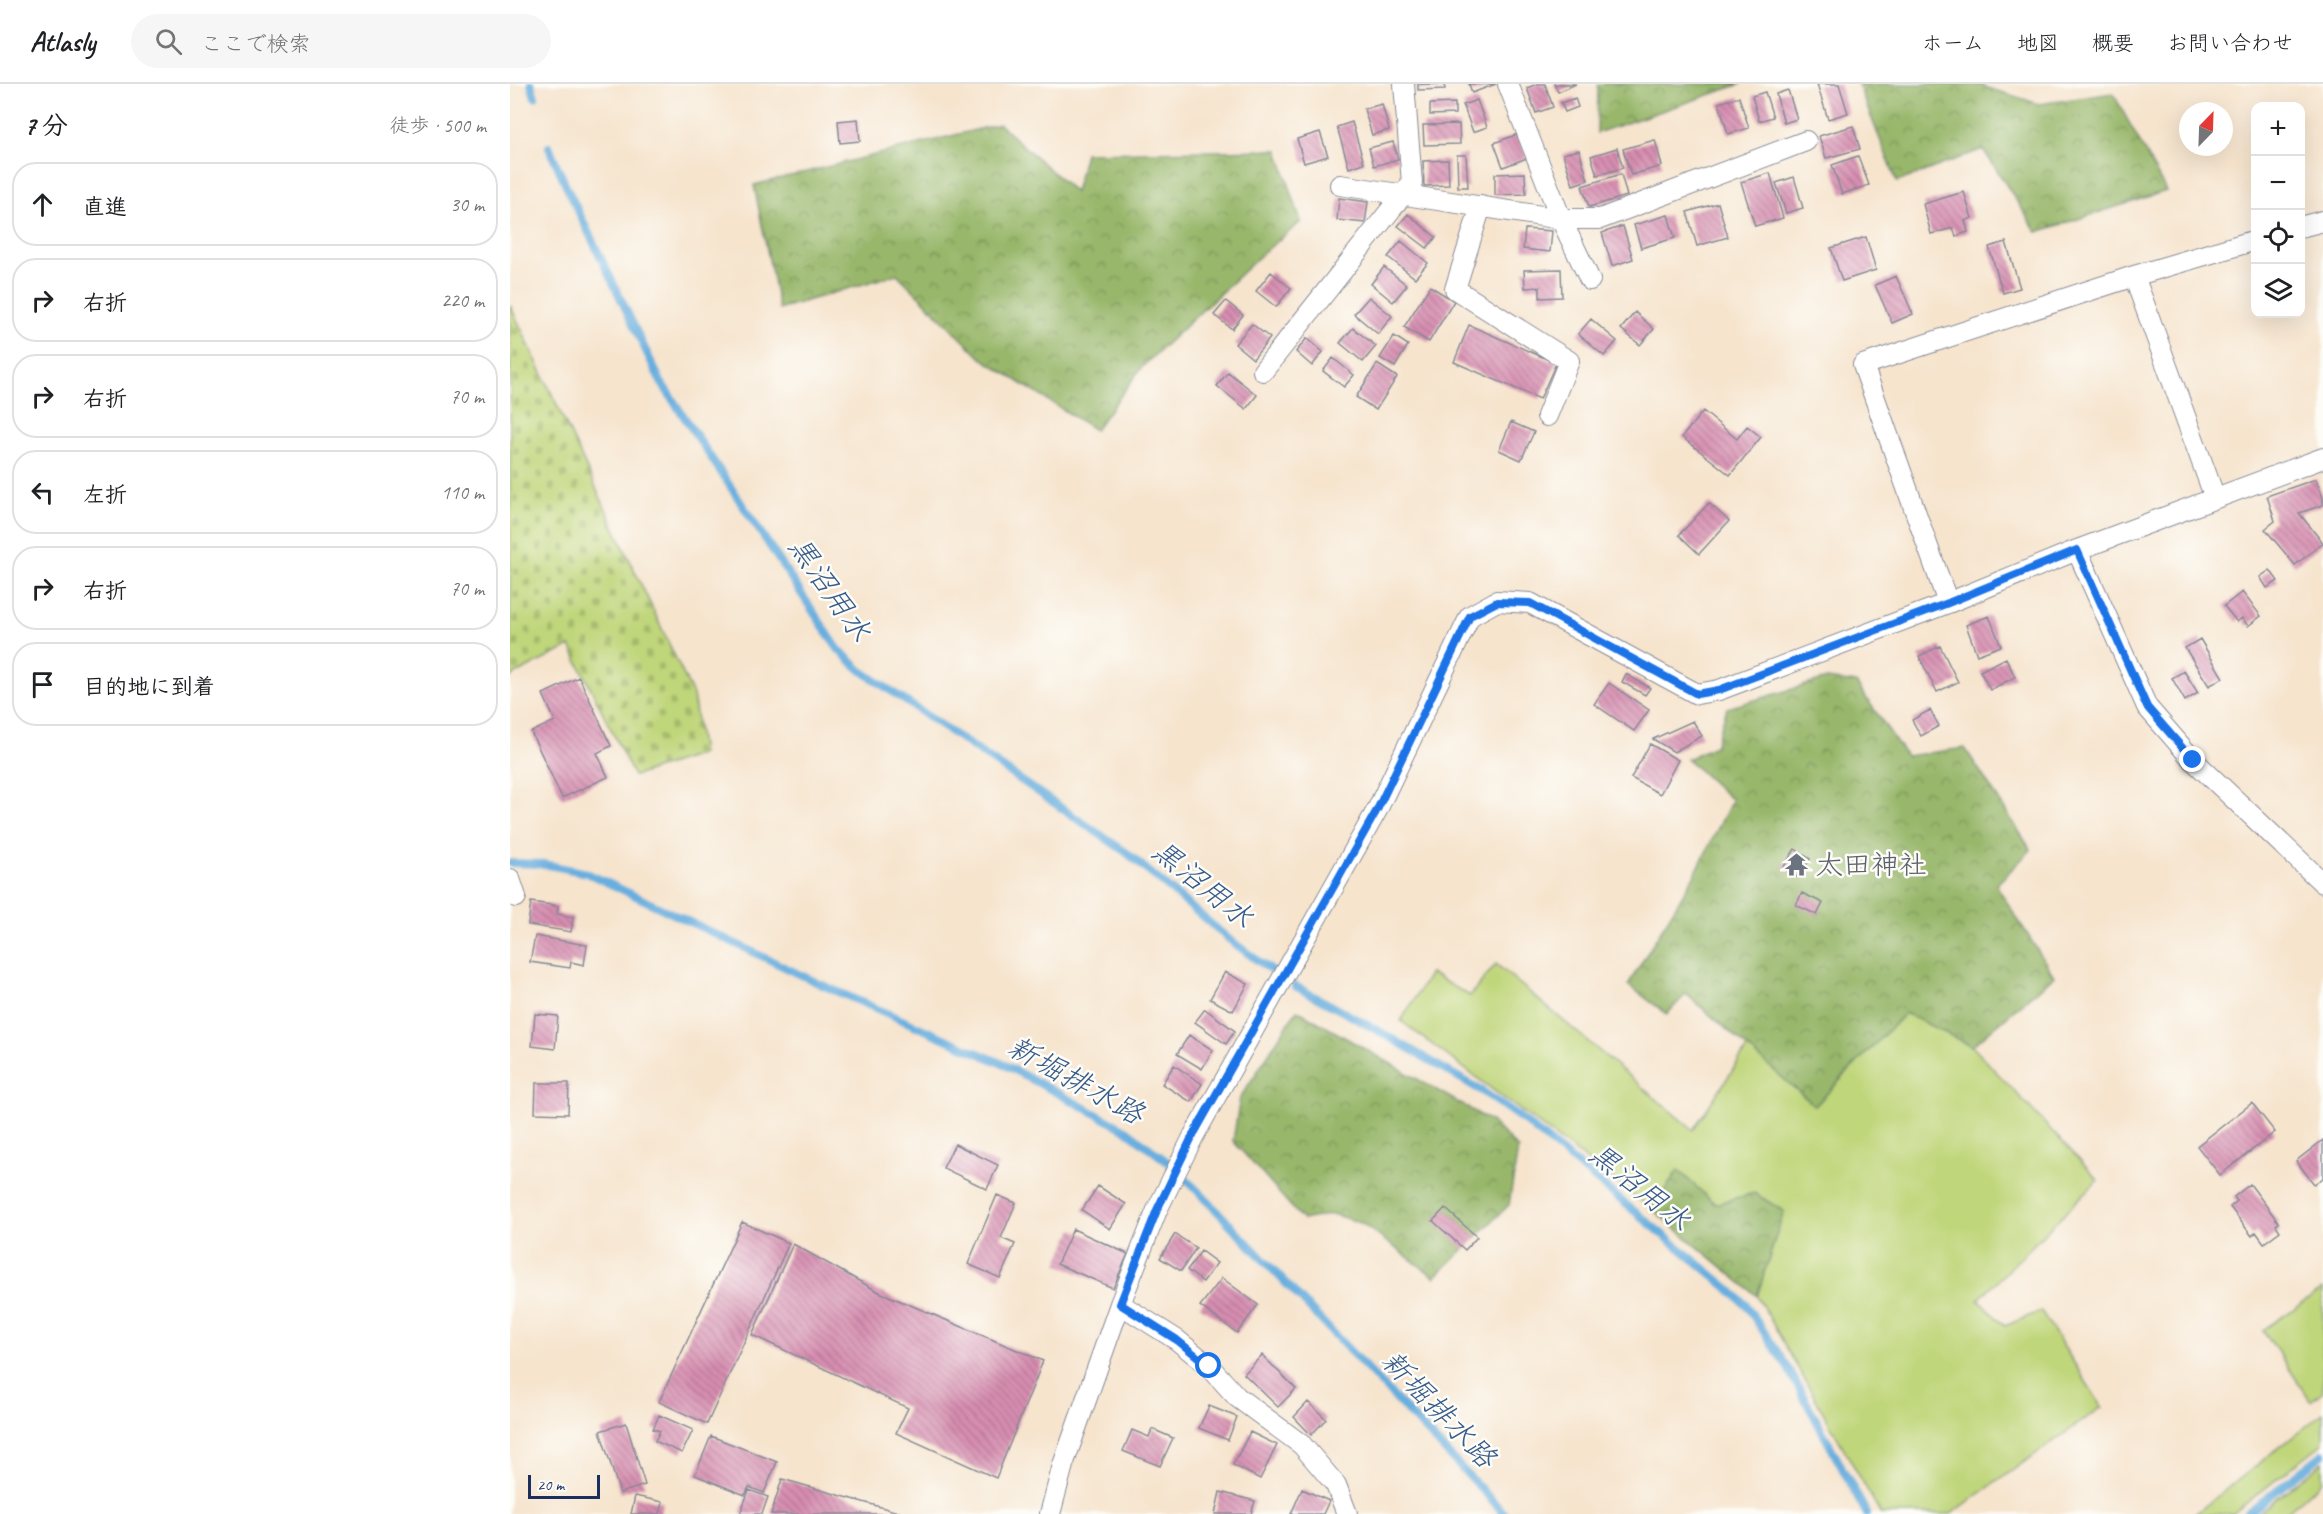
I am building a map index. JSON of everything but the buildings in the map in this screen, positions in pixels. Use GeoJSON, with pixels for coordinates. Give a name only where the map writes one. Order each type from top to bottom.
{"type":"FeatureCollection","features":[{"type":"Feature","properties":{"kind":"street"},"geometry":{"type":"LineString","coordinates":[[1263,370],[1412,183],[1404,84]]}},
{"type":"Feature","properties":{"kind":"street"},"geometry":{"type":"LineString","coordinates":[[1508,84],[1560,219],[1590,280]]}},
{"type":"Feature","properties":{"kind":"street"},"geometry":{"type":"LineString","coordinates":[[1340,185],[1560,219],[1600,219],[1806,141]]}},
{"type":"Feature","properties":{"kind":"street"},"geometry":{"type":"LineString","coordinates":[[1481,206],[1455,289],[1569,362],[1547,416]]}},
{"type":"Feature","properties":{"kind":"street"},"geometry":{"type":"LineString","coordinates":[[2305,226],[2323,221]]}},
{"type":"Feature","properties":{"kind":"street"},"geometry":{"type":"LineString","coordinates":[[1948,603],[1863,365],[2133,276],[2251,241]]}},
{"type":"Feature","properties":{"kind":"street"},"geometry":{"type":"LineString","coordinates":[[2133,276],[2216,498]]}},
{"type":"Feature","properties":{"kind":"street"},"geometry":{"type":"LineString","coordinates":[[1050,1514],[1063,1465],[1120,1304],[1157,1210],[1192,1137],[1377,810],[1470,616],[1497,602],[1530,603],[1697,694],[1719,690],[1948,603],[2077,550],[2323,458]]}},
{"type":"Feature","properties":{"kind":"street"},"geometry":{"type":"LineString","coordinates":[[2077,550],[2147,707],[2193,760],[2323,883]]}},
{"type":"Feature","properties":{"kind":"street"},"geometry":{"type":"LineString","coordinates":[[1120,1304],[1177,1340],[1209,1366],[1237,1397],[1302,1445],[1336,1485],[1347,1514]]}},
{"type":"Feature","properties":{"kind":"green space"},"geometry":{"type":"Polygon","coordinates":[[[1598,84],[1741,84],[1597,133],[1598,84]]]}},
{"type":"Feature","properties":{"kind":"green space"},"geometry":{"type":"Polygon","coordinates":[[[1858,84],[1983,84],[1985,87],[2039,104],[2113,93],[2166,191],[2037,232],[1983,149],[1897,182],[1858,84]]]}},
{"type":"Feature","properties":{"kind":"green space"},"geometry":{"type":"Polygon","coordinates":[[[999,124],[1075,192],[1085,153],[1278,150],[1301,222],[1263,253],[1142,367],[1095,430],[981,358],[897,274],[779,309],[754,185],[999,124]]]}},
{"type":"Feature","properties":{"kind":"green space"},"geometry":{"type":"Polygon","coordinates":[[[510,305],[693,695],[702,754],[634,776],[570,646],[510,677],[510,305]]]}},
{"type":"Feature","properties":{"kind":"green space"},"geometry":{"type":"Polygon","coordinates":[[[1827,679],[1856,683],[1906,756],[1965,748],[2031,850],[1996,885],[2054,976],[1972,1046],[1905,1013],[1815,1106],[1686,994],[1667,1014],[1628,985],[1694,876],[1732,800],[1687,759],[1715,746],[1727,708],[1827,679]]]}},
{"type":"Feature","properties":{"kind":"green space"},"geometry":{"type":"Polygon","coordinates":[[[1496,964],[1693,1130],[1748,1047],[1815,1106],[1905,1013],[1972,1046],[2098,1180],[1978,1300],[2005,1326],[2041,1311],[2102,1407],[1951,1514],[1881,1514],[1757,1296],[1783,1211],[1754,1193],[1715,1204],[1678,1171],[1652,1209],[1401,1021],[1430,973],[1470,996],[1496,964]]]}},
{"type":"Feature","properties":{"kind":"green space"},"geometry":{"type":"Polygon","coordinates":[[[1297,1010],[1491,1121],[1518,1149],[1509,1205],[1435,1277],[1361,1223],[1332,1214],[1303,1220],[1233,1141],[1240,1098],[1297,1010]]]}},
{"type":"Feature","properties":{"kind":"green space"},"geometry":{"type":"Polygon","coordinates":[[[1678,1170],[1715,1204],[1754,1193],[1784,1211],[1757,1296],[1652,1209],[1678,1170]]]}},
{"type":"Feature","properties":{"kind":"green space"},"geometry":{"type":"Polygon","coordinates":[[[2323,1289],[2323,1391],[2311,1401],[2263,1330],[2323,1289]]]}},
{"type":"Feature","properties":{"kind":"green space"},"geometry":{"type":"Polygon","coordinates":[[[2323,1413],[2323,1443],[2232,1514],[2195,1514],[2323,1413]]]}},
{"type":"Feature","properties":{"kind":"green space"},"geometry":{"type":"Polygon","coordinates":[[[2323,1462],[2323,1481],[2284,1514],[2257,1514],[2323,1462]]]}},
{"type":"Feature","properties":{"kind":"waterway","name":"黒沼用水"},"geometry":{"type":"LineString","coordinates":[[531,84],[535,97]]}},
{"type":"Feature","properties":{"kind":"waterway","name":"黒沼用水"},"geometry":{"type":"LineString","coordinates":[[549,147],[661,382],[838,649],[859,669],[1127,853],[1230,940],[1276,974]]}},
{"type":"Feature","properties":{"kind":"waterway","name":"新堀排水路"},"geometry":{"type":"LineString","coordinates":[[510,863],[544,864],[587,873],[820,984],[1003,1064],[1126,1130],[1169,1163],[1200,1193],[1505,1514]]}},
{"type":"Feature","properties":{"kind":"waterway","name":"黒沼用水"},"geometry":{"type":"LineString","coordinates":[[1295,986],[1482,1091],[1523,1120],[1727,1287],[1746,1305],[1788,1368],[1867,1514]]}},
{"type":"Feature","properties":{"kind":"waterway","name":"新堀排水路"},"geometry":{"type":"LineString","coordinates":[[2247,1514],[2323,1454]]}},
{"type":"Feature","properties":{"kind":"place","name":"太田神社"},"geometry":{"type":"Point","coordinates":[1797,864]}},
{"type":"Feature","properties":{"kind":"route"},"geometry":{"type":"LineString","coordinates":[[1209,1366],[1177,1340],[1120,1304],[1157,1210],[1192,1137],[1377,810],[1470,616],[1497,602],[1530,603],[1697,694],[1719,690],[1948,603],[2077,550],[2147,707],[2193,760]]}}]}
